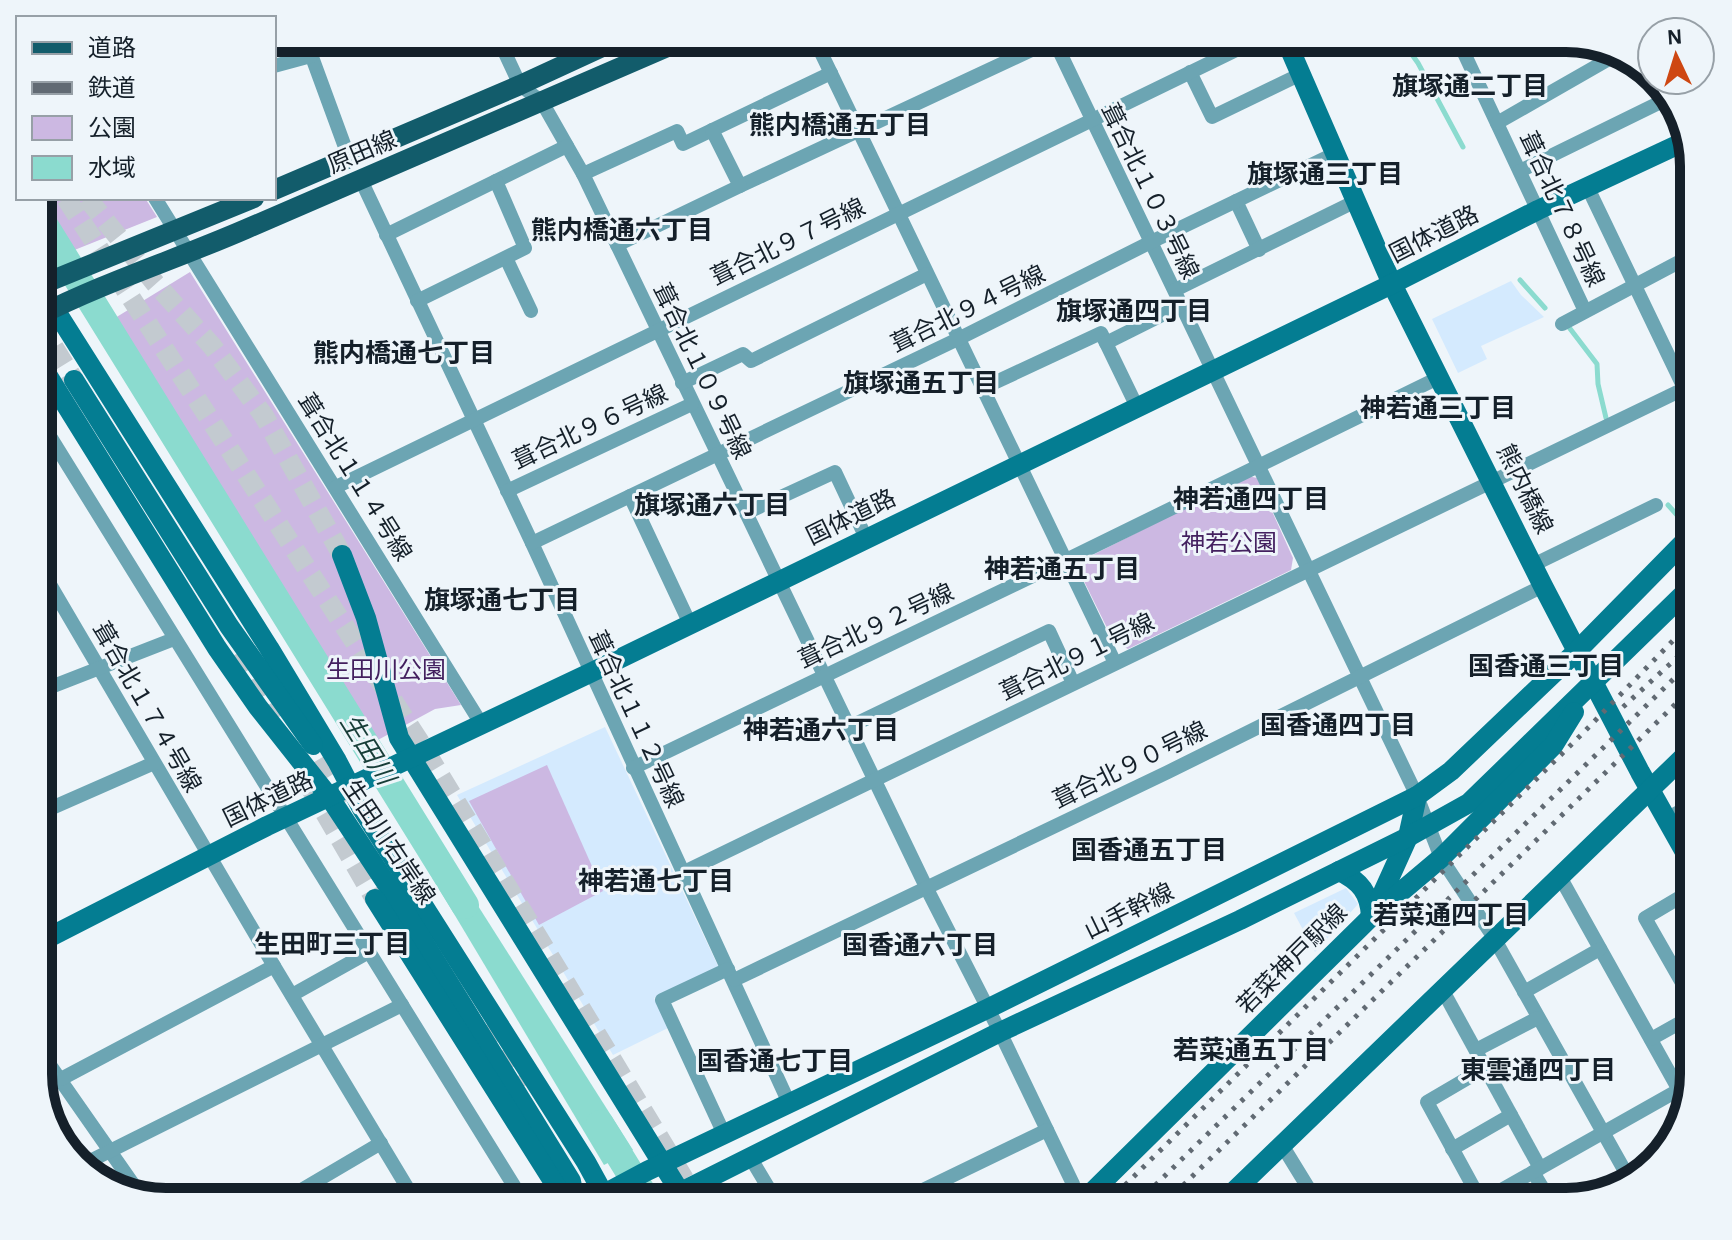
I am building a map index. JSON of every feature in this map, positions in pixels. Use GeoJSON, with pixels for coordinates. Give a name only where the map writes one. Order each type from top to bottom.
{"type":"FeatureCollection","features":[{"type":"Feature","properties":{"kind":"main road","name":"原田線"},"geometry":{"type":"LineString","coordinates":[[276,189],[520,85],[587,52]]}},
{"type":"Feature","properties":{"kind":"main road","name":"原田線"},"geometry":{"type":"LineString","coordinates":[[54,308],[656,52]]}},
{"type":"Feature","properties":{"kind":"main road"},"geometry":{"type":"LineString","coordinates":[[52,281],[249,200]]}},
{"type":"Feature","properties":{"kind":"street"},"geometry":{"type":"LineString","coordinates":[[310,52],[349,158]]}},
{"type":"Feature","properties":{"kind":"street"},"geometry":{"type":"LineString","coordinates":[[505,52],[520,85]]}},
{"type":"Feature","properties":{"kind":"street"},"geometry":{"type":"LineString","coordinates":[[821,52],[1115,663]]}},
{"type":"Feature","properties":{"kind":"street"},"geometry":{"type":"LineString","coordinates":[[617,245],[1025,52]]}},
{"type":"Feature","properties":{"kind":"street","name":"葺合北１０３号線"},"geometry":{"type":"LineString","coordinates":[[1059,52],[1417,796],[1441,858],[1494,938],[1625,1171]]}},
{"type":"Feature","properties":{"kind":"street","name":"葺合北９７号線"},"geometry":{"type":"LineString","coordinates":[[336,487],[1232,52]]}},
{"type":"Feature","properties":{"kind":"street","name":"熊内橋線"},"geometry":{"type":"LineString","coordinates":[[1291,52],[1392,284],[1543,586],[1680,844]]}},
{"type":"Feature","properties":{"kind":"street","name":"葺合北７８号線"},"geometry":{"type":"LineString","coordinates":[[1464,52],[1585,311]]}},
{"type":"Feature","properties":{"kind":"street"},"geometry":{"type":"LineString","coordinates":[[276,65],[311,56]]}},
{"type":"Feature","properties":{"kind":"street"},"geometry":{"type":"LineString","coordinates":[[1497,123],[1607,60]]}},
{"type":"Feature","properties":{"kind":"street"},"geometry":{"type":"LineString","coordinates":[[1190,72],[1212,117],[1301,74]]}},
{"type":"Feature","properties":{"kind":"street"},"geometry":{"type":"LineString","coordinates":[[583,174],[677,131],[683,144],[831,73]]}},
{"type":"Feature","properties":{"kind":"street","name":"葺合北１０９号線"},"geometry":{"type":"LineString","coordinates":[[520,85],[542,102],[583,174],[1073,1188]]}},
{"type":"Feature","properties":{"kind":"street"},"geometry":{"type":"LineString","coordinates":[[1520,171],[1661,102]]}},
{"type":"Feature","properties":{"kind":"street"},"geometry":{"type":"LineString","coordinates":[[712,130],[740,186]]}},
{"type":"Feature","properties":{"kind":"street","name":"国体道路"},"geometry":{"type":"LineString","coordinates":[[52,936],[284,819],[1678,145]]}},
{"type":"Feature","properties":{"kind":"street"},"geometry":{"type":"LineString","coordinates":[[386,235],[567,146]]}},
{"type":"Feature","properties":{"kind":"street","name":"葺合北９４号線"},"geometry":{"type":"LineString","coordinates":[[532,543],[718,456],[1336,153]]}},
{"type":"Feature","properties":{"kind":"street","name":"葺合北１１２号線"},"geometry":{"type":"LineString","coordinates":[[361,180],[532,543],[789,1103]]}},
{"type":"Feature","properties":{"kind":"street"},"geometry":{"type":"LineString","coordinates":[[417,301],[525,248],[496,181]]}},
{"type":"Feature","properties":{"kind":"street"},"geometry":{"type":"LineString","coordinates":[[1588,188],[1680,370]]}},
{"type":"Feature","properties":{"kind":"street","name":"葺合北１１４号線"},"geometry":{"type":"LineString","coordinates":[[156,200],[482,725]]}},
{"type":"Feature","properties":{"kind":"street"},"geometry":{"type":"LineString","coordinates":[[1236,201],[1259,250]]}},
{"type":"Feature","properties":{"kind":"street"},"geometry":{"type":"LineString","coordinates":[[1175,290],[1356,201]]}},
{"type":"Feature","properties":{"kind":"street"},"geometry":{"type":"LineString","coordinates":[[506,258],[531,311]]}},
{"type":"Feature","properties":{"kind":"street"},"geometry":{"type":"LineString","coordinates":[[1562,324],[1680,262]]}},
{"type":"Feature","properties":{"kind":"street"},"geometry":{"type":"LineString","coordinates":[[682,383],[743,354],[751,361],[927,274]]}},
{"type":"Feature","properties":{"kind":"street"},"geometry":{"type":"LineString","coordinates":[[1106,343],[1182,305]]}},
{"type":"Feature","properties":{"kind":"street"},"geometry":{"type":"LineString","coordinates":[[54,308],[337,761],[355,785]]}},
{"type":"Feature","properties":{"kind":"street"},"geometry":{"type":"LineString","coordinates":[[983,388],[1101,333],[1137,407]]}},
{"type":"Feature","properties":{"kind":"street","name":"葺合北９２号線"},"geometry":{"type":"LineString","coordinates":[[633,768],[1440,377]]}},
{"type":"Feature","properties":{"kind":"street"},"geometry":{"type":"LineString","coordinates":[[74,380],[229,626],[328,766],[355,785]]}},
{"type":"Feature","properties":{"kind":"street","name":"生田川右岸線"},"geometry":{"type":"LineString","coordinates":[[52,383],[217,648],[258,707],[330,798],[402,907],[571,1181],[571,1188]]}},
{"type":"Feature","properties":{"kind":"street","name":"葺合北９１号線"},"geometry":{"type":"LineString","coordinates":[[682,873],[1492,482],[1680,396]]}},
{"type":"Feature","properties":{"kind":"street","name":"葺合北９６号線"},"geometry":{"type":"LineString","coordinates":[[507,491],[692,404]]}},
{"type":"Feature","properties":{"kind":"street"},"geometry":{"type":"LineString","coordinates":[[52,440],[515,1188]]}},
{"type":"Feature","properties":{"kind":"street"},"geometry":{"type":"LineString","coordinates":[[746,513],[835,472],[866,538]]}},
{"type":"Feature","properties":{"kind":"street"},"geometry":{"type":"LineString","coordinates":[[630,496],[690,624]]}},
{"type":"Feature","properties":{"kind":"street"},"geometry":{"type":"LineString","coordinates":[[1533,565],[1656,505]]}},
{"type":"Feature","properties":{"kind":"street","name":"山手幹線"},"geometry":{"type":"LineString","coordinates":[[618,1188],[1417,796],[1451,771],[1578,650],[1680,546]]}},
{"type":"Feature","properties":{"kind":"street"},"geometry":{"type":"LineString","coordinates":[[342,555],[366,618],[405,761],[664,1188]]}},
{"type":"Feature","properties":{"kind":"street","name":"葺合北９０号線"},"geometry":{"type":"LineString","coordinates":[[724,1134],[662,1000],[731,975],[927,889],[1543,586]]}},
{"type":"Feature","properties":{"kind":"street","name":"葺合北１７４号線"},"geometry":{"type":"LineString","coordinates":[[52,588],[408,1188]]}},
{"type":"Feature","properties":{"kind":"street"},"geometry":{"type":"LineString","coordinates":[[689,1188],[1000,1032],[1240,920],[1408,837],[1469,803],[1680,598]]}},
{"type":"Feature","properties":{"kind":"street"},"geometry":{"type":"LineString","coordinates":[[849,727],[1049,631],[1073,683]]}},
{"type":"Feature","properties":{"kind":"street"},"geometry":{"type":"LineString","coordinates":[[52,686],[174,639]]}},
{"type":"Feature","properties":{"kind":"street","name":"若菜神戸駅線"},"geometry":{"type":"LineString","coordinates":[[1096,1188],[1371,917],[1441,858],[1553,746],[1594,682]]}},
{"type":"Feature","properties":{"kind":"street"},"geometry":{"type":"LineString","coordinates":[[1244,1188],[1282,1145],[1680,760]]}},
{"type":"Feature","properties":{"kind":"street"},"geometry":{"type":"LineString","coordinates":[[52,808],[154,763]]}},
{"type":"Feature","properties":{"kind":"street","name":"生田川右岸線"},"geometry":{"type":"LineString","coordinates":[[355,785],[599,1188]]}},
{"type":"Feature","properties":{"kind":"street"},"geometry":{"type":"LineString","coordinates":[[1371,917],[1408,837],[1417,796]]}},
{"type":"Feature","properties":{"kind":"street"},"geometry":{"type":"LineString","coordinates":[[1666,819],[1680,812]]}},
{"type":"Feature","properties":{"kind":"street"},"geometry":{"type":"LineString","coordinates":[[1339,871],[1356,879],[1371,900],[1371,917]]}},
{"type":"Feature","properties":{"kind":"street"},"geometry":{"type":"LineString","coordinates":[[1559,875],[1651,1039],[1680,1079]]}},
{"type":"Feature","properties":{"kind":"street"},"geometry":{"type":"LineString","coordinates":[[1680,897],[1645,918],[1680,979]]}},
{"type":"Feature","properties":{"kind":"street"},"geometry":{"type":"LineString","coordinates":[[375,899],[557,1188]]}},
{"type":"Feature","properties":{"kind":"street"},"geometry":{"type":"LineString","coordinates":[[1524,992],[1600,949]]}},
{"type":"Feature","properties":{"kind":"street"},"geometry":{"type":"LineString","coordinates":[[292,995],[369,952]]}},
{"type":"Feature","properties":{"kind":"street"},"geometry":{"type":"LineString","coordinates":[[61,1079],[274,966]]}},
{"type":"Feature","properties":{"kind":"street"},"geometry":{"type":"LineString","coordinates":[[1442,989],[1511,1115],[1544,1188]]}},
{"type":"Feature","properties":{"kind":"street"},"geometry":{"type":"LineString","coordinates":[[92,1161],[402,1005]]}},
{"type":"Feature","properties":{"kind":"street"},"geometry":{"type":"LineString","coordinates":[[1476,1050],[1538,1018]]}},
{"type":"Feature","properties":{"kind":"street"},"geometry":{"type":"LineString","coordinates":[[1651,1039],[1680,1023]]}},
{"type":"Feature","properties":{"kind":"street"},"geometry":{"type":"LineString","coordinates":[[52,1067],[133,1183]]}},
{"type":"Feature","properties":{"kind":"street"},"geometry":{"type":"LineString","coordinates":[[1473,1188],[1427,1102],[1485,1068]]}},
{"type":"Feature","properties":{"kind":"street"},"geometry":{"type":"LineString","coordinates":[[1505,1188],[1679,1090]]}},
{"type":"Feature","properties":{"kind":"street"},"geometry":{"type":"LineString","coordinates":[[1452,1149],[1511,1115]]}},
{"type":"Feature","properties":{"kind":"street"},"geometry":{"type":"LineString","coordinates":[[937,1188],[1047,1130]]}},
{"type":"Feature","properties":{"kind":"street"},"geometry":{"type":"LineString","coordinates":[[305,1188],[381,1143]]}},
{"type":"Feature","properties":{"kind":"street"},"geometry":{"type":"LineString","coordinates":[[1282,1145],[1308,1188]]}},
{"type":"Feature","properties":{"kind":"street"},"geometry":{"type":"LineString","coordinates":[[750,1157],[769,1188]]}},
{"type":"Feature","properties":{"kind":"shaded area"},"geometry":{"type":"Polygon","coordinates":[[[1511,281],[1544,317],[1481,346],[1487,359],[1458,373],[1432,319],[1511,281]]]}},
{"type":"Feature","properties":{"kind":"shaded area"},"geometry":{"type":"Polygon","coordinates":[[[605,727],[719,968],[654,998],[668,1028],[613,1055],[457,795],[605,727]]]}},
{"type":"Feature","properties":{"kind":"shaded area"},"geometry":{"type":"Polygon","coordinates":[[[1346,888],[1358,904],[1315,952],[1294,913],[1346,888]]]}},
{"type":"Feature","properties":{"kind":"green space"},"geometry":{"type":"Polygon","coordinates":[[[52,200],[146,200],[157,217],[72,251],[52,220],[52,200]]]}},
{"type":"Feature","properties":{"kind":"green space","name":"生田川公園"},"geometry":{"type":"Polygon","coordinates":[[[190,272],[461,705],[435,709],[376,741],[115,318],[190,272]]]}},
{"type":"Feature","properties":{"kind":"green space","name":"神若公園"},"geometry":{"type":"Polygon","coordinates":[[[1248,476],[1257,478],[1293,558],[1291,570],[1128,649],[1114,642],[1078,569],[1081,561],[1248,476]]]}},
{"type":"Feature","properties":{"kind":"green space"},"geometry":{"type":"Polygon","coordinates":[[[547,765],[603,891],[539,925],[469,801],[547,765]]]}},
{"type":"Feature","properties":{"kind":"water"},"geometry":{"type":"Polygon","coordinates":[[[454,868],[633,1150],[604,1165],[432,877],[454,868]]]}},
{"type":"Feature","properties":{"kind":"waterway"},"geometry":{"type":"LineString","coordinates":[[1410,52],[1463,147]]}},
{"type":"Feature","properties":{"kind":"waterway","name":"生田川"},"geometry":{"type":"LineString","coordinates":[[52,238],[465,905]]}},
{"type":"Feature","properties":{"kind":"waterway"},"geometry":{"type":"LineString","coordinates":[[1520,280],[1545,308]]}},
{"type":"Feature","properties":{"kind":"waterway"},"geometry":{"type":"LineString","coordinates":[[1568,326],[1597,364],[1606,418]]}},
{"type":"Feature","properties":{"kind":"waterway"},"geometry":{"type":"LineString","coordinates":[[1668,505],[1677,515]]}},
{"type":"Feature","properties":{"kind":"waterway","name":"生田川"},"geometry":{"type":"LineString","coordinates":[[600,1124],[639,1188]]}},
{"type":"Feature","properties":{"kind":"tunnel"},"geometry":{"type":"LineString","coordinates":[[67,200],[421,744],[690,1188]]}},
{"type":"Feature","properties":{"kind":"tunnel"},"geometry":{"type":"LineString","coordinates":[[89,200],[155,283],[212,346],[264,416],[342,555]]}},
{"type":"Feature","properties":{"kind":"tunnel"},"geometry":{"type":"LineString","coordinates":[[52,345],[74,380]]}},
{"type":"Feature","properties":{"kind":"tunnel"},"geometry":{"type":"LineString","coordinates":[[240,652],[275,719]]}},
{"type":"Feature","properties":{"kind":"tunnel"},"geometry":{"type":"LineString","coordinates":[[306,732],[350,804]]}},
{"type":"Feature","properties":{"kind":"tunnel"},"geometry":{"type":"LineString","coordinates":[[310,787],[375,899]]}},
{"type":"Feature","properties":{"kind":"tunnel"},"geometry":{"type":"LineString","coordinates":[[488,1024],[523,1087]]}},
{"type":"Feature","properties":{"kind":"railway"},"geometry":{"type":"LineString","coordinates":[[1122,1188],[1680,633]]}},
{"type":"Feature","properties":{"kind":"railway"},"geometry":{"type":"LineString","coordinates":[[1623,707],[1680,655]]}},
{"type":"Feature","properties":{"kind":"railway"},"geometry":{"type":"LineString","coordinates":[[1152,1188],[1680,673]]}},
{"type":"Feature","properties":{"kind":"railway"},"geometry":{"type":"LineString","coordinates":[[1180,1188],[1680,700]]}},
{"type":"Feature","properties":{"kind":"district","name":"旗塚通二丁目"},"geometry":{"type":"Point","coordinates":[1470,86]}},
{"type":"Feature","properties":{"kind":"district","name":"熊内橋通五丁目"},"geometry":{"type":"Point","coordinates":[840,125]}},
{"type":"Feature","properties":{"kind":"district","name":"旗塚通三丁目"},"geometry":{"type":"Point","coordinates":[1325,174]}},
{"type":"Feature","properties":{"kind":"district","name":"熊内橋通六丁目"},"geometry":{"type":"Point","coordinates":[622,230]}},
{"type":"Feature","properties":{"kind":"district","name":"旗塚通四丁目"},"geometry":{"type":"Point","coordinates":[1134,311]}},
{"type":"Feature","properties":{"kind":"district","name":"熊内橋通七丁目"},"geometry":{"type":"Point","coordinates":[404,353]}},
{"type":"Feature","properties":{"kind":"district","name":"旗塚通五丁目"},"geometry":{"type":"Point","coordinates":[921,383]}},
{"type":"Feature","properties":{"kind":"district","name":"神若通三丁目"},"geometry":{"type":"Point","coordinates":[1438,408]}},
{"type":"Feature","properties":{"kind":"district","name":"神若通四丁目"},"geometry":{"type":"Point","coordinates":[1251,499]}},
{"type":"Feature","properties":{"kind":"district","name":"旗塚通六丁目"},"geometry":{"type":"Point","coordinates":[712,505]}},
{"type":"Feature","properties":{"kind":"district","name":"神若通五丁目"},"geometry":{"type":"Point","coordinates":[1062,569]}},
{"type":"Feature","properties":{"kind":"district","name":"旗塚通七丁目"},"geometry":{"type":"Point","coordinates":[502,600]}},
{"type":"Feature","properties":{"kind":"district","name":"国香通三丁目"},"geometry":{"type":"Point","coordinates":[1546,666]}},
{"type":"Feature","properties":{"kind":"district","name":"国香通四丁目"},"geometry":{"type":"Point","coordinates":[1338,725]}},
{"type":"Feature","properties":{"kind":"district","name":"神若通六丁目"},"geometry":{"type":"Point","coordinates":[821,730]}},
{"type":"Feature","properties":{"kind":"district","name":"国香通五丁目"},"geometry":{"type":"Point","coordinates":[1149,850]}},
{"type":"Feature","properties":{"kind":"district","name":"神若通七丁目"},"geometry":{"type":"Point","coordinates":[656,881]}},
{"type":"Feature","properties":{"kind":"district","name":"若菜通四丁目"},"geometry":{"type":"Point","coordinates":[1451,915]}},
{"type":"Feature","properties":{"kind":"district","name":"生田町三丁目"},"geometry":{"type":"Point","coordinates":[332,944]}},
{"type":"Feature","properties":{"kind":"district","name":"国香通六丁目"},"geometry":{"type":"Point","coordinates":[920,945]}},
{"type":"Feature","properties":{"kind":"district","name":"若菜通五丁目"},"geometry":{"type":"Point","coordinates":[1251,1050]}},
{"type":"Feature","properties":{"kind":"district","name":"国香通七丁目"},"geometry":{"type":"Point","coordinates":[775,1061]}},
{"type":"Feature","properties":{"kind":"district","name":"東雲通四丁目"},"geometry":{"type":"Point","coordinates":[1538,1070]}}]}
